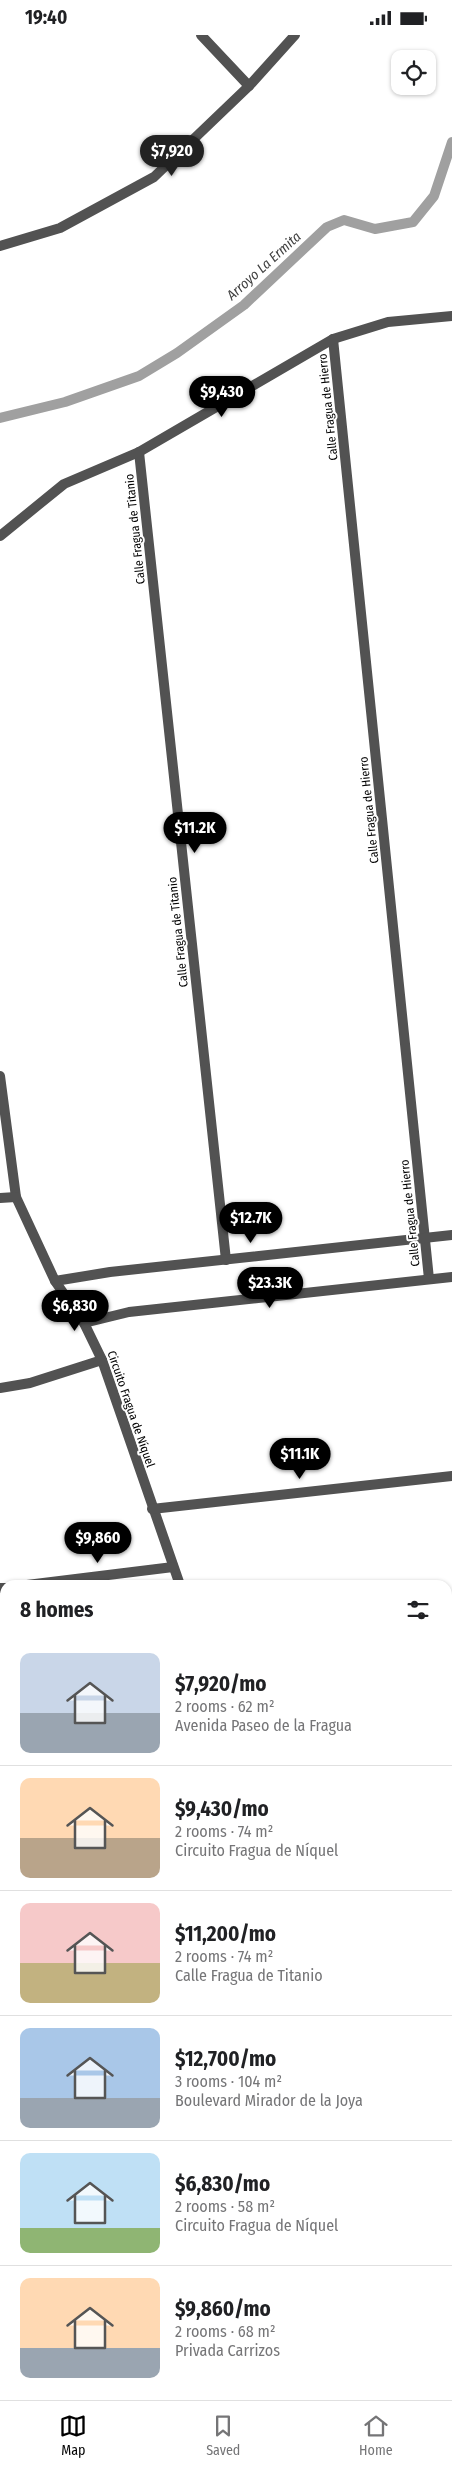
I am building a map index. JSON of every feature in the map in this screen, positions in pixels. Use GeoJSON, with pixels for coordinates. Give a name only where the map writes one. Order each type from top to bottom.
{"type":"FeatureCollection","features":[{"type":"Feature","properties":{"kind":"street"},"geometry":{"type":"LineString","coordinates":[[201,35],[249,86]]}},
{"type":"Feature","properties":{"kind":"street"},"geometry":{"type":"LineString","coordinates":[[0,246],[60,227],[154,177],[249,86],[295,35]]}},
{"type":"Feature","properties":{"kind":"street"},"geometry":{"type":"LineString","coordinates":[[0,536],[64,484],[139,452],[333,339],[388,322],[452,317]]}},
{"type":"Feature","properties":{"kind":"street","name":"Calle Fragua de Hierro"},"geometry":{"type":"LineString","coordinates":[[333,339],[429,1279]]}},
{"type":"Feature","properties":{"kind":"street","name":"Calle Fragua de Titanio"},"geometry":{"type":"LineString","coordinates":[[139,452],[226,1260]]}},
{"type":"Feature","properties":{"kind":"street","name":"Circuito Fragua de Níquel"},"geometry":{"type":"LineString","coordinates":[[0,1076],[16,1197],[55,1281],[84,1323],[102,1360],[178,1580]]}},
{"type":"Feature","properties":{"kind":"street"},"geometry":{"type":"LineString","coordinates":[[0,1198],[16,1197]]}},
{"type":"Feature","properties":{"kind":"street"},"geometry":{"type":"LineString","coordinates":[[55,1281],[110,1272],[452,1235]]}},
{"type":"Feature","properties":{"kind":"street"},"geometry":{"type":"LineString","coordinates":[[84,1323],[129,1312],[452,1277]]}},
{"type":"Feature","properties":{"kind":"street"},"geometry":{"type":"LineString","coordinates":[[0,1389],[30,1383],[102,1360]]}},
{"type":"Feature","properties":{"kind":"street"},"geometry":{"type":"LineString","coordinates":[[152,1509],[452,1476]]}},
{"type":"Feature","properties":{"kind":"street"},"geometry":{"type":"LineString","coordinates":[[68,1580],[173,1567]]}},
{"type":"Feature","properties":{"kind":"waterway","name":"Arroyo La Ermita"},"geometry":{"type":"LineString","coordinates":[[0,418],[65,402],[139,376],[177,353],[244,305],[327,227],[344,220],[375,229],[413,222],[434,196],[452,142]]}}]}
